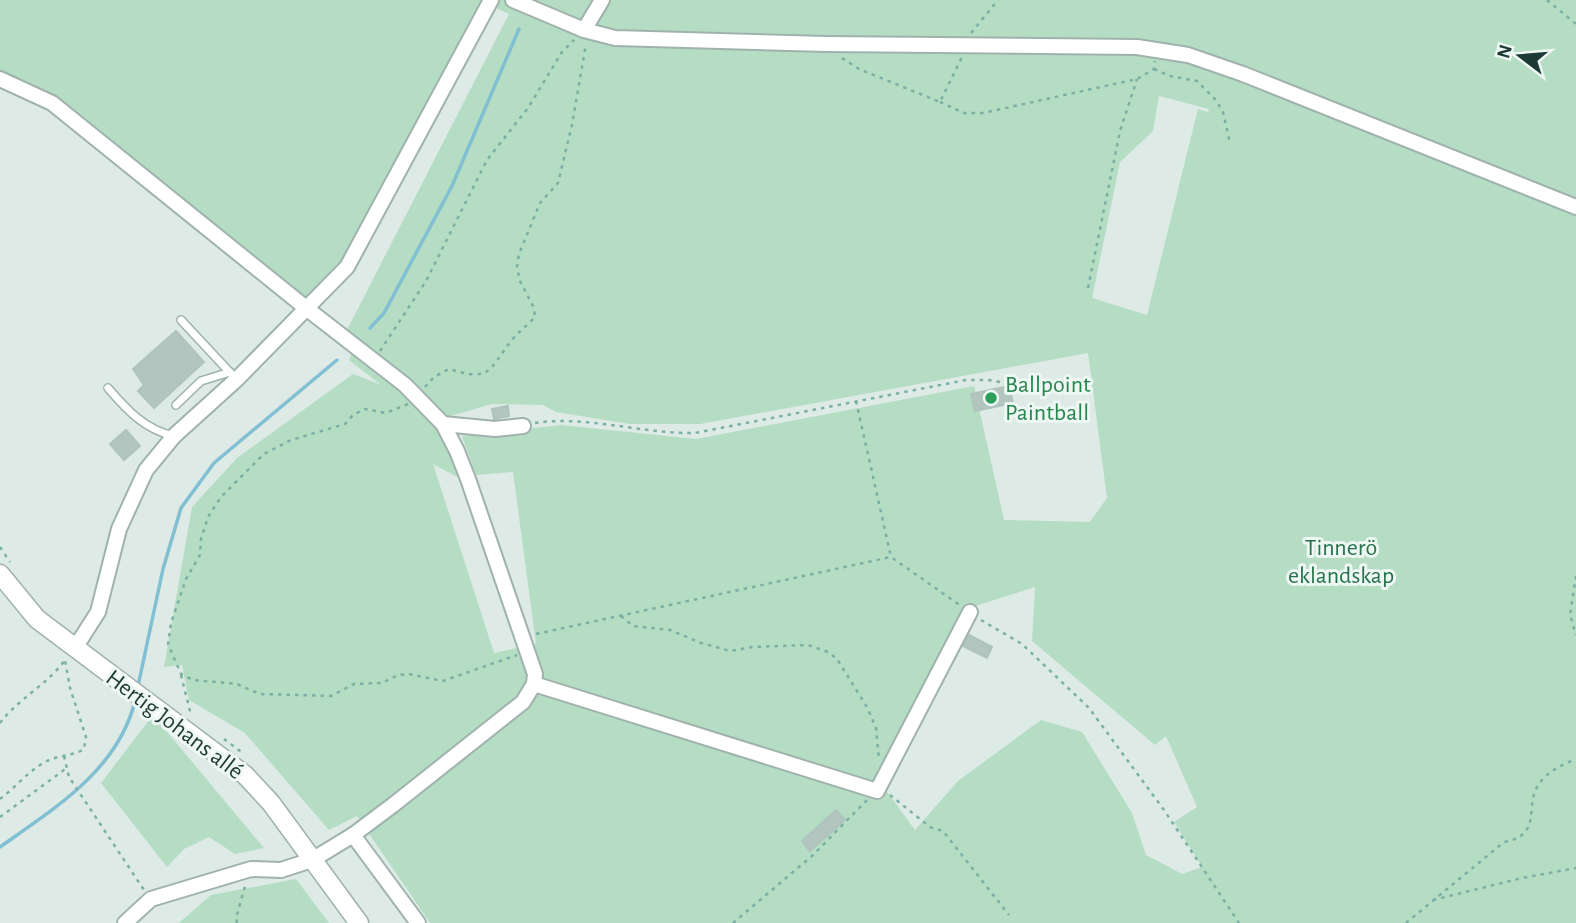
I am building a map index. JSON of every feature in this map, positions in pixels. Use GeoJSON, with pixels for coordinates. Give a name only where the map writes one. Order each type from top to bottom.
{"type":"FeatureCollection","features":[{"type":"Feature","properties":{"kind":"street"},"geometry":{"type":"LineString","coordinates":[[70,654],[98,612],[119,529],[146,470],[174,436],[347,267],[491,0]]}},
{"type":"Feature","properties":{"kind":"street"},"geometry":{"type":"LineString","coordinates":[[513,0],[585,30],[615,38],[1155,49],[1188,55],[1243,74],[1576,207]]}},
{"type":"Feature","properties":{"kind":"street"},"geometry":{"type":"LineString","coordinates":[[585,30],[602,0]]}},
{"type":"Feature","properties":{"kind":"street"},"geometry":{"type":"LineString","coordinates":[[0,79],[52,103],[306,308],[374,359],[443,424],[457,451],[535,674],[534,684],[523,702],[353,835],[312,860],[281,870],[251,869],[150,900],[125,923]]}},
{"type":"Feature","properties":{"kind":"street"},"geometry":{"type":"LineString","coordinates":[[443,424],[495,429],[523,426]]}},
{"type":"Feature","properties":{"kind":"street","name":"Hertig Johans allé"},"geometry":{"type":"LineString","coordinates":[[6,570],[37,619],[70,654],[112,676],[245,775],[271,803],[359,923]]}},
{"type":"Feature","properties":{"kind":"street"},"geometry":{"type":"LineString","coordinates":[[534,684],[877,791],[970,612]]}},
{"type":"Feature","properties":{"kind":"street"},"geometry":{"type":"LineString","coordinates":[[353,835],[418,923]]}},
{"type":"Feature","properties":{"kind":"lane"},"geometry":{"type":"LineString","coordinates":[[181,320],[234,376]]}},
{"type":"Feature","properties":{"kind":"lane"},"geometry":{"type":"LineString","coordinates":[[176,405],[201,381],[234,376]]}},
{"type":"Feature","properties":{"kind":"lane"},"geometry":{"type":"LineString","coordinates":[[108,388],[127,410],[142,422],[174,436]]}},
{"type":"Feature","properties":{"kind":"path"},"geometry":{"type":"LineString","coordinates":[[940,102],[965,45],[998,0]]}},
{"type":"Feature","properties":{"kind":"path"},"geometry":{"type":"LineString","coordinates":[[1547,0],[1576,24]]}},
{"type":"Feature","properties":{"kind":"path"},"geometry":{"type":"LineString","coordinates":[[374,359],[426,281],[487,160],[528,108],[562,52],[585,30]]}},
{"type":"Feature","properties":{"kind":"path"},"geometry":{"type":"LineString","coordinates":[[191,715],[181,674],[168,644],[171,623],[186,579],[200,555],[201,539],[208,517],[221,497],[264,454],[291,440],[345,424],[353,415],[365,409],[386,413],[407,406],[434,377],[449,369],[468,375],[489,371],[513,338],[535,317],[534,308],[520,281],[517,267],[519,254],[540,203],[558,183],[586,53],[585,30]]}},
{"type":"Feature","properties":{"kind":"path"},"geometry":{"type":"LineString","coordinates":[[826,44],[859,69],[964,113],[983,113],[1137,79],[1154,69]]}},
{"type":"Feature","properties":{"kind":"path"},"geometry":{"type":"LineString","coordinates":[[1154,69],[1155,49]]}},
{"type":"Feature","properties":{"kind":"path"},"geometry":{"type":"LineString","coordinates":[[1154,69],[1170,76],[1197,81],[1216,100],[1223,112],[1230,143]]}},
{"type":"Feature","properties":{"kind":"path"},"geometry":{"type":"LineString","coordinates":[[1088,288],[1120,131],[1137,79]]}},
{"type":"Feature","properties":{"kind":"path"},"geometry":{"type":"LineString","coordinates":[[523,426],[564,421],[657,432],[695,433],[966,380],[1012,384]]}},
{"type":"Feature","properties":{"kind":"path"},"geometry":{"type":"LineString","coordinates":[[856,401],[891,557],[1022,645],[1089,708],[1164,810],[1239,923]]}},
{"type":"Feature","properties":{"kind":"path"},"geometry":{"type":"LineString","coordinates":[[0,547],[6,570]]}},
{"type":"Feature","properties":{"kind":"path"},"geometry":{"type":"LineString","coordinates":[[181,674],[193,680],[237,684],[260,694],[331,696],[354,684],[382,683],[398,675],[409,674],[443,681],[499,663],[526,643],[621,616],[891,557]]}},
{"type":"Feature","properties":{"kind":"path"},"geometry":{"type":"LineString","coordinates":[[1576,576],[1570,615],[1576,635]]}},
{"type":"Feature","properties":{"kind":"path"},"geometry":{"type":"LineString","coordinates":[[621,616],[634,626],[670,630],[730,651],[752,647],[808,645],[828,652],[861,695],[876,728],[880,768],[877,791],[813,855],[733,923]]}},
{"type":"Feature","properties":{"kind":"path"},"geometry":{"type":"LineString","coordinates":[[0,723],[10,710],[55,675],[70,654]]}},
{"type":"Feature","properties":{"kind":"path"},"geometry":{"type":"LineString","coordinates":[[0,799],[33,769],[50,759],[77,753],[86,744],[70,688],[70,654]]}},
{"type":"Feature","properties":{"kind":"path"},"geometry":{"type":"LineString","coordinates":[[64,756],[69,777],[150,900]]}},
{"type":"Feature","properties":{"kind":"path"},"geometry":{"type":"LineString","coordinates":[[1406,923],[1504,842],[1515,840],[1531,824],[1536,789],[1554,768],[1576,759]]}},
{"type":"Feature","properties":{"kind":"path"},"geometry":{"type":"LineString","coordinates":[[0,817],[68,767]]}},
{"type":"Feature","properties":{"kind":"path"},"geometry":{"type":"LineString","coordinates":[[877,791],[896,799],[930,827],[943,831],[1009,915]]}},
{"type":"Feature","properties":{"kind":"path"},"geometry":{"type":"LineString","coordinates":[[1430,901],[1522,878],[1576,868]]}},
{"type":"Feature","properties":{"kind":"path"},"geometry":{"type":"LineString","coordinates":[[237,923],[236,918],[251,869]]}},
{"type":"Feature","properties":{"kind":"green space","name":"Tinnerö eklandskap"},"geometry":{"type":"Polygon","coordinates":[[[0,0],[1576,0],[1576,923],[430,923],[357,816],[329,830],[245,733],[189,700],[182,665],[164,667],[192,507],[237,458],[353,374],[381,385],[349,360],[353,351],[418,406],[443,437],[461,479],[433,464],[494,653],[536,644],[513,472],[476,475],[462,436],[561,425],[696,439],[974,386],[1004,520],[1090,522],[1107,498],[1088,353],[700,424],[630,424],[556,412],[543,405],[492,404],[447,417],[347,330],[509,14],[494,7],[369,233],[305,308],[91,135],[0,80],[0,0]],[[1159,96],[1153,131],[1120,162],[1092,298],[1147,315],[1198,109],[1208,112],[1209,109],[1159,96]],[[1035,587],[969,608],[880,782],[915,830],[958,781],[1041,720],[1082,732],[1132,813],[1146,855],[1182,874],[1202,867],[1174,822],[1197,807],[1166,736],[1155,745],[1032,641],[1035,587]]]}},
{"type":"Feature","properties":{"kind":"green space"},"geometry":{"type":"Polygon","coordinates":[[[153,715],[264,848],[235,854],[209,837],[184,849],[167,867],[101,783],[153,715]]]}},
{"type":"Feature","properties":{"kind":"green space"},"geometry":{"type":"Polygon","coordinates":[[[296,879],[329,923],[179,923],[211,895],[296,879]]]}},
{"type":"Feature","properties":{"kind":"building"},"geometry":{"type":"Polygon","coordinates":[[[176,331],[204,362],[154,408],[138,391],[144,385],[133,369],[176,331]]]}},
{"type":"Feature","properties":{"kind":"building"},"geometry":{"type":"Polygon","coordinates":[[[1009,386],[1013,403],[975,411],[971,394],[1009,386]]]}},
{"type":"Feature","properties":{"kind":"building"},"geometry":{"type":"Polygon","coordinates":[[[508,406],[509,416],[494,419],[492,409],[508,406]]]}},
{"type":"Feature","properties":{"kind":"building"},"geometry":{"type":"Polygon","coordinates":[[[126,430],[140,446],[124,460],[110,444],[126,430]]]}},
{"type":"Feature","properties":{"kind":"building"},"geometry":{"type":"Polygon","coordinates":[[[969,635],[992,647],[987,658],[963,646],[969,635]]]}},
{"type":"Feature","properties":{"kind":"building"},"geometry":{"type":"Polygon","coordinates":[[[836,810],[845,820],[810,851],[802,841],[836,810]]]}},
{"type":"Feature","properties":{"kind":"waterway"},"geometry":{"type":"LineString","coordinates":[[370,328],[384,313],[452,186],[519,29]]}},
{"type":"Feature","properties":{"kind":"waterway"},"geometry":{"type":"LineString","coordinates":[[138,686],[163,569],[181,508],[214,463],[337,360]]}},
{"type":"Feature","properties":{"kind":"waterway"},"geometry":{"type":"LineString","coordinates":[[0,847],[62,802],[99,767],[127,725],[135,701]]}},
{"type":"Feature","properties":{"kind":"place","name":"Ballpoint Paintball"},"geometry":{"type":"Point","coordinates":[991,398]}}]}
